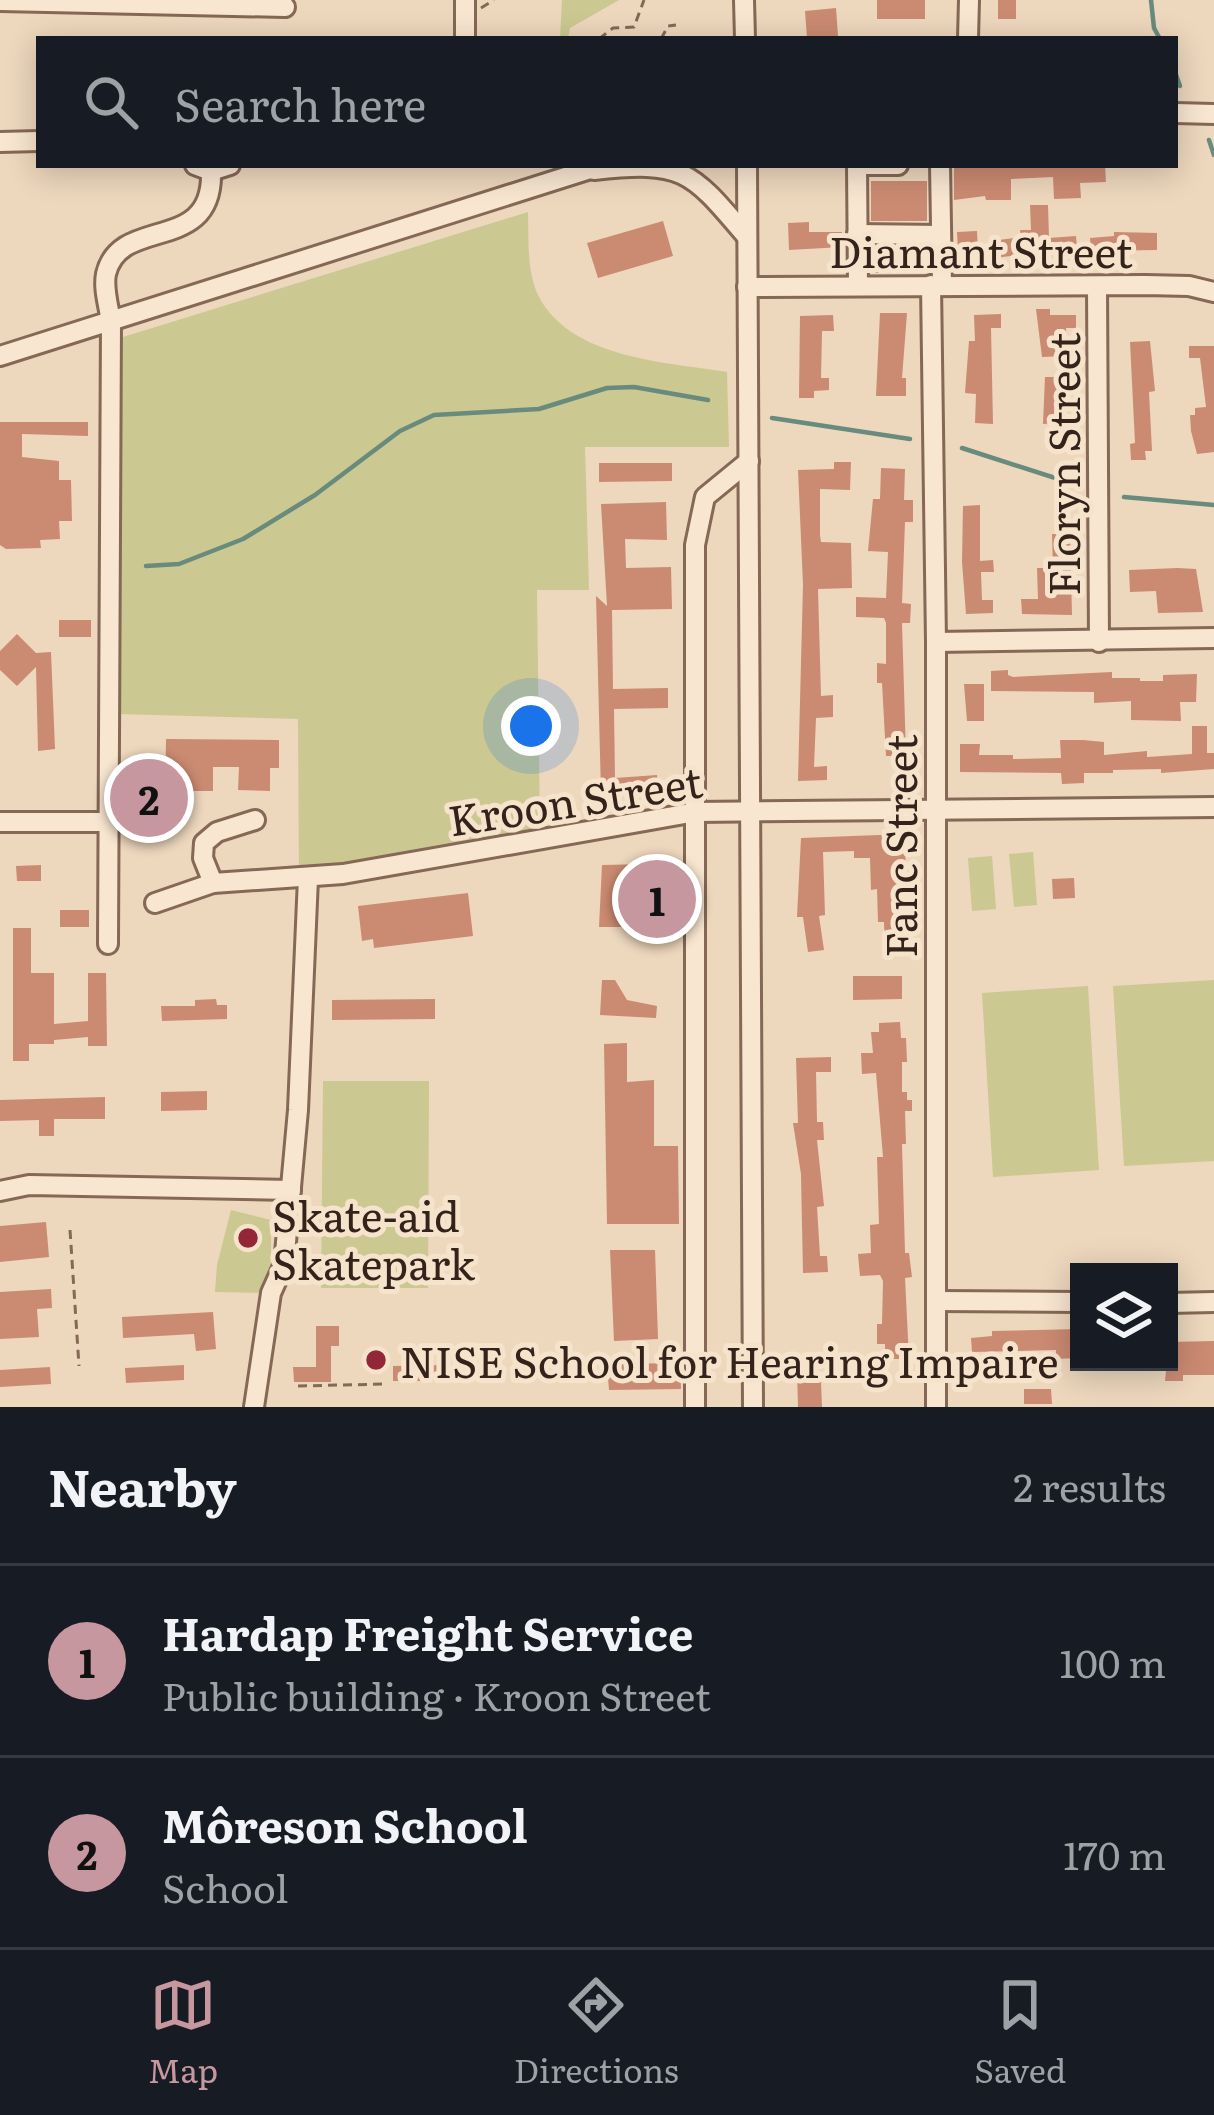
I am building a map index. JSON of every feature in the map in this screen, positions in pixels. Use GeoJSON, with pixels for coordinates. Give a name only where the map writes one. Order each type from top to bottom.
{"type":"FeatureCollection","features":[{"type":"Feature","properties":{"kind":"street"},"geometry":{"type":"LineString","coordinates":[[464,0],[464,36]]}},
{"type":"Feature","properties":{"kind":"street"},"geometry":{"type":"LineString","coordinates":[[743,33],[745,0]]}},
{"type":"Feature","properties":{"kind":"street"},"geometry":{"type":"LineString","coordinates":[[968,36],[969,0]]}},
{"type":"Feature","properties":{"kind":"street"},"geometry":{"type":"LineString","coordinates":[[0,1],[285,7]]}},
{"type":"Feature","properties":{"kind":"street"},"geometry":{"type":"LineString","coordinates":[[1178,113],[1214,114]]}},
{"type":"Feature","properties":{"kind":"street"},"geometry":{"type":"LineString","coordinates":[[0,142],[36,141]]}},
{"type":"Feature","properties":{"kind":"street"},"geometry":{"type":"LineString","coordinates":[[107,944],[111,322],[104,279],[111,259],[127,245],[191,223],[208,205],[212,168]]}},
{"type":"Feature","properties":{"kind":"street"},"geometry":{"type":"LineString","coordinates":[[0,356],[592,168]]}},
{"type":"Feature","properties":{"kind":"street"},"geometry":{"type":"LineString","coordinates":[[668,168],[710,192],[747,237]]}},
{"type":"Feature","properties":{"kind":"street"},"geometry":{"type":"LineString","coordinates":[[747,168],[753,1407]]}},
{"type":"Feature","properties":{"kind":"street"},"geometry":{"type":"LineString","coordinates":[[857,168],[858,286]]}},
{"type":"Feature","properties":{"kind":"street","name":"Fanc Street"},"geometry":{"type":"LineString","coordinates":[[936,1407],[940,168]]}},
{"type":"Feature","properties":{"kind":"street"},"geometry":{"type":"LineString","coordinates":[[857,234],[941,235]]}},
{"type":"Feature","properties":{"kind":"street","name":"Floryn Street"},"geometry":{"type":"LineString","coordinates":[[1097,286],[1100,642]]}},
{"type":"Feature","properties":{"kind":"street","name":"Diamant Street"},"geometry":{"type":"LineString","coordinates":[[747,287],[1189,286],[1214,292]]}},
{"type":"Feature","properties":{"kind":"street"},"geometry":{"type":"LineString","coordinates":[[694,1407],[695,545],[705,497],[749,461]]}},
{"type":"Feature","properties":{"kind":"street"},"geometry":{"type":"LineString","coordinates":[[936,642],[1214,638]]}},
{"type":"Feature","properties":{"kind":"street","name":"Kroon Street"},"geometry":{"type":"LineString","coordinates":[[154,904],[213,883],[308,878],[696,812],[1214,807]]}},
{"type":"Feature","properties":{"kind":"street"},"geometry":{"type":"LineString","coordinates":[[213,883],[203,858],[204,843],[218,832],[255,820]]}},
{"type":"Feature","properties":{"kind":"street"},"geometry":{"type":"LineString","coordinates":[[0,822],[106,822]]}},
{"type":"Feature","properties":{"kind":"street"},"geometry":{"type":"LineString","coordinates":[[254,1407],[271,1293],[284,1264],[308,878]]}},
{"type":"Feature","properties":{"kind":"street"},"geometry":{"type":"LineString","coordinates":[[0,1191],[29,1185],[291,1190]]}},
{"type":"Feature","properties":{"kind":"street"},"geometry":{"type":"LineString","coordinates":[[935,1301],[1070,1302]]}},
{"type":"Feature","properties":{"kind":"street"},"geometry":{"type":"LineString","coordinates":[[1178,1303],[1214,1301]]}},
{"type":"Feature","properties":{"kind":"path"},"geometry":{"type":"LineString","coordinates":[[602,36],[606,31],[634,27],[644,0]]}},
{"type":"Feature","properties":{"kind":"path"},"geometry":{"type":"LineString","coordinates":[[663,36],[668,26],[676,26]]}},
{"type":"Feature","properties":{"kind":"path"},"geometry":{"type":"LineString","coordinates":[[70,1230],[79,1366]]}},
{"type":"Feature","properties":{"kind":"path"},"geometry":{"type":"LineString","coordinates":[[298,1386],[386,1384]]}},
{"type":"Feature","properties":{"kind":"shaded area"},"geometry":{"type":"Polygon","coordinates":[[[562,0],[619,0],[570,28],[569,36],[560,36],[562,0]]]}},
{"type":"Feature","properties":{"kind":"shaded area"},"geometry":{"type":"Polygon","coordinates":[[[528,212],[532,277],[554,318],[574,333],[622,354],[727,372],[729,447],[585,447],[589,590],[537,590],[540,837],[299,878],[298,719],[118,714],[123,337],[528,212]]]}},
{"type":"Feature","properties":{"kind":"shaded area"},"geometry":{"type":"Polygon","coordinates":[[[1033,852],[1037,905],[1014,907],[1009,854],[1033,852]]]}},
{"type":"Feature","properties":{"kind":"shaded area"},"geometry":{"type":"Polygon","coordinates":[[[992,856],[996,909],[972,911],[968,858],[992,856]]]}},
{"type":"Feature","properties":{"kind":"shaded area"},"geometry":{"type":"Polygon","coordinates":[[[1214,980],[1214,1161],[1124,1166],[1113,986],[1214,980]]]}},
{"type":"Feature","properties":{"kind":"shaded area"},"geometry":{"type":"Polygon","coordinates":[[[1088,986],[1099,1170],[993,1177],[982,993],[1088,986]]]}},
{"type":"Feature","properties":{"kind":"shaded area"},"geometry":{"type":"Polygon","coordinates":[[[323,1081],[429,1081],[428,1288],[321,1288],[323,1081]]]}},
{"type":"Feature","properties":{"kind":"shaded area","name":"Skate-aid Skatepark"},"geometry":{"type":"Polygon","coordinates":[[[231,1210],[271,1220],[271,1293],[215,1292],[231,1210]]]}},
{"type":"Feature","properties":{"kind":"building"},"geometry":{"type":"Polygon","coordinates":[[[877,0],[925,0],[925,19],[877,19],[877,0]]]}},
{"type":"Feature","properties":{"kind":"building"},"geometry":{"type":"Polygon","coordinates":[[[998,0],[1016,0],[1016,19],[998,19],[998,0]]]}},
{"type":"Feature","properties":{"kind":"building"},"geometry":{"type":"Polygon","coordinates":[[[836,8],[838,36],[807,36],[805,11],[836,8]]]}},
{"type":"Feature","properties":{"kind":"building"},"geometry":{"type":"Polygon","coordinates":[[[954,168],[1105,168],[1106,182],[1080,183],[1081,198],[1054,199],[1053,177],[1011,179],[1011,200],[986,200],[985,196],[954,200],[954,168]]]}},
{"type":"Feature","properties":{"kind":"building"},"geometry":{"type":"Polygon","coordinates":[[[871,181],[927,181],[927,221],[871,221],[871,181]]]}},
{"type":"Feature","properties":{"kind":"building"},"geometry":{"type":"Polygon","coordinates":[[[1030,205],[1048,205],[1049,238],[1076,236],[1077,249],[993,258],[991,241],[1021,237],[1020,230],[1031,230],[1030,205]]]}},
{"type":"Feature","properties":{"kind":"building"},"geometry":{"type":"Polygon","coordinates":[[[663,221],[673,256],[598,278],[587,243],[663,221]]]}},
{"type":"Feature","properties":{"kind":"building"},"geometry":{"type":"Polygon","coordinates":[[[809,222],[809,232],[842,232],[842,247],[789,250],[788,223],[809,222]]]}},
{"type":"Feature","properties":{"kind":"building"},"geometry":{"type":"Polygon","coordinates":[[[977,231],[978,251],[958,251],[957,232],[977,231]]]}},
{"type":"Feature","properties":{"kind":"building"},"geometry":{"type":"Polygon","coordinates":[[[1114,232],[1157,233],[1157,250],[1091,251],[1090,238],[1114,236],[1114,232]]]}},
{"type":"Feature","properties":{"kind":"building"},"geometry":{"type":"Polygon","coordinates":[[[871,249],[928,249],[928,263],[877,262],[878,273],[871,273],[871,249]]]}},
{"type":"Feature","properties":{"kind":"building"},"geometry":{"type":"Polygon","coordinates":[[[1036,309],[1050,309],[1050,315],[1076,315],[1076,328],[1066,328],[1067,356],[1042,357],[1036,309]]]}},
{"type":"Feature","properties":{"kind":"building"},"geometry":{"type":"Polygon","coordinates":[[[880,313],[907,313],[902,378],[906,378],[906,396],[876,396],[880,313]]]}},
{"type":"Feature","properties":{"kind":"building"},"geometry":{"type":"Polygon","coordinates":[[[1001,314],[1001,328],[991,328],[993,424],[975,423],[976,394],[965,393],[969,341],[975,341],[974,315],[1001,314]]]}},
{"type":"Feature","properties":{"kind":"building"},"geometry":{"type":"Polygon","coordinates":[[[833,315],[834,331],[822,331],[821,378],[829,378],[829,390],[814,391],[814,398],[799,398],[800,316],[833,315]]]}},
{"type":"Feature","properties":{"kind":"building"},"geometry":{"type":"Polygon","coordinates":[[[1150,341],[1155,391],[1149,392],[1152,451],[1145,451],[1146,460],[1131,460],[1130,444],[1135,443],[1130,342],[1150,341]]]}},
{"type":"Feature","properties":{"kind":"building"},"geometry":{"type":"Polygon","coordinates":[[[1189,346],[1214,346],[1214,452],[1197,454],[1191,431],[1190,415],[1195,415],[1195,408],[1206,407],[1200,358],[1189,358],[1189,346]]]}},
{"type":"Feature","properties":{"kind":"building"},"geometry":{"type":"Polygon","coordinates":[[[1045,377],[1066,377],[1065,393],[1057,393],[1057,423],[1043,424],[1045,377]]]}},
{"type":"Feature","properties":{"kind":"building"},"geometry":{"type":"Polygon","coordinates":[[[0,422],[88,422],[88,436],[22,434],[22,457],[59,461],[59,480],[71,480],[72,521],[59,521],[60,539],[40,540],[41,548],[0,545],[0,422]]]}},
{"type":"Feature","properties":{"kind":"building"},"geometry":{"type":"Polygon","coordinates":[[[834,462],[851,462],[850,490],[820,489],[821,542],[851,543],[852,588],[818,589],[821,696],[833,695],[833,717],[816,718],[814,767],[827,766],[827,780],[798,781],[803,584],[798,470],[834,469],[834,462]]]}},
{"type":"Feature","properties":{"kind":"building"},"geometry":{"type":"Polygon","coordinates":[[[599,463],[672,463],[672,481],[599,482],[599,463]]]}},
{"type":"Feature","properties":{"kind":"building"},"geometry":{"type":"Polygon","coordinates":[[[881,468],[905,469],[904,500],[913,500],[913,522],[905,522],[902,603],[911,604],[910,623],[902,623],[906,756],[886,756],[877,663],[886,664],[886,623],[884,618],[856,617],[856,597],[886,598],[888,552],[868,551],[873,499],[880,499],[881,468]]]}},
{"type":"Feature","properties":{"kind":"building"},"geometry":{"type":"Polygon","coordinates":[[[666,502],[667,540],[625,539],[626,568],[671,567],[672,609],[612,610],[613,689],[668,688],[668,708],[614,709],[615,778],[657,775],[658,788],[601,793],[596,596],[607,606],[601,504],[666,502]]]}},
{"type":"Feature","properties":{"kind":"building"},"geometry":{"type":"Polygon","coordinates":[[[980,505],[980,561],[993,560],[994,572],[981,572],[982,600],[993,600],[993,613],[966,614],[963,506],[980,505]]]}},
{"type":"Feature","properties":{"kind":"building"},"geometry":{"type":"Polygon","coordinates":[[[1052,534],[1070,534],[1072,615],[1022,614],[1021,599],[1038,599],[1037,568],[1053,568],[1052,534]]]}},
{"type":"Feature","properties":{"kind":"building"},"geometry":{"type":"Polygon","coordinates":[[[1196,569],[1203,612],[1158,613],[1156,591],[1130,592],[1129,570],[1196,569]]]}},
{"type":"Feature","properties":{"kind":"building"},"geometry":{"type":"Polygon","coordinates":[[[59,620],[91,620],[91,637],[59,637],[59,620]]]}},
{"type":"Feature","properties":{"kind":"building"},"geometry":{"type":"Polygon","coordinates":[[[17,634],[36,653],[51,652],[55,749],[38,751],[36,667],[17,686],[0,670],[0,651],[17,634]]]}},
{"type":"Feature","properties":{"kind":"building"},"geometry":{"type":"Polygon","coordinates":[[[1008,670],[1013,677],[1112,672],[1112,678],[1140,681],[1197,674],[1196,702],[1180,702],[1181,721],[1131,720],[1131,701],[1094,703],[1094,692],[991,691],[991,671],[1008,670]]]}},
{"type":"Feature","properties":{"kind":"building"},"geometry":{"type":"Polygon","coordinates":[[[964,684],[984,684],[984,721],[967,721],[964,684]]]}},
{"type":"Feature","properties":{"kind":"building"},"geometry":{"type":"Polygon","coordinates":[[[1192,726],[1207,726],[1207,753],[1214,753],[1214,769],[1113,770],[1084,773],[1084,783],[1062,784],[1061,773],[960,772],[960,744],[980,744],[979,755],[1013,755],[1013,759],[1061,758],[1060,740],[1104,742],[1104,755],[1192,754],[1192,726]]]}},
{"type":"Feature","properties":{"kind":"building"},"geometry":{"type":"Polygon","coordinates":[[[166,739],[279,740],[279,768],[270,768],[270,791],[238,790],[239,767],[213,767],[213,791],[165,791],[166,739]]]}},
{"type":"Feature","properties":{"kind":"building"},"geometry":{"type":"Polygon","coordinates":[[[905,834],[906,889],[899,950],[885,950],[877,889],[871,890],[870,858],[854,858],[854,851],[823,852],[825,915],[819,916],[824,950],[808,952],[803,917],[797,917],[801,838],[905,834]]]}},
{"type":"Feature","properties":{"kind":"building"},"geometry":{"type":"Polygon","coordinates":[[[649,864],[649,927],[599,927],[602,865],[649,864]]]}},
{"type":"Feature","properties":{"kind":"building"},"geometry":{"type":"Polygon","coordinates":[[[41,865],[41,881],[17,881],[16,866],[41,865]]]}},
{"type":"Feature","properties":{"kind":"building"},"geometry":{"type":"Polygon","coordinates":[[[1074,878],[1075,898],[1053,899],[1052,879],[1074,878]]]}},
{"type":"Feature","properties":{"kind":"building"},"geometry":{"type":"Polygon","coordinates":[[[468,893],[473,936],[374,948],[373,939],[362,941],[358,906],[468,893]]]}},
{"type":"Feature","properties":{"kind":"building"},"geometry":{"type":"Polygon","coordinates":[[[60,910],[89,910],[89,927],[60,927],[60,910]]]}},
{"type":"Feature","properties":{"kind":"building"},"geometry":{"type":"Polygon","coordinates":[[[13,928],[31,928],[31,973],[54,973],[54,1024],[88,1021],[88,973],[106,973],[107,1046],[88,1046],[88,1037],[54,1040],[54,1044],[29,1044],[29,1061],[13,1061],[13,928]]]}},
{"type":"Feature","properties":{"kind":"building"},"geometry":{"type":"Polygon","coordinates":[[[853,976],[902,976],[902,999],[853,1000],[853,976]]]}},
{"type":"Feature","properties":{"kind":"building"},"geometry":{"type":"Polygon","coordinates":[[[602,980],[615,980],[627,1000],[657,1006],[656,1018],[600,1015],[602,980]]]}},
{"type":"Feature","properties":{"kind":"building"},"geometry":{"type":"Polygon","coordinates":[[[216,999],[217,1005],[227,1005],[227,1019],[162,1021],[161,1006],[195,1006],[195,1000],[216,999]]]}},
{"type":"Feature","properties":{"kind":"building"},"geometry":{"type":"Polygon","coordinates":[[[435,999],[435,1019],[332,1020],[332,1000],[435,999]]]}},
{"type":"Feature","properties":{"kind":"building"},"geometry":{"type":"Polygon","coordinates":[[[900,1022],[907,1062],[902,1062],[902,1092],[912,1100],[912,1111],[905,1111],[906,1144],[902,1144],[905,1253],[909,1253],[912,1277],[905,1278],[909,1359],[885,1359],[885,1344],[877,1344],[883,1281],[880,1275],[860,1276],[858,1254],[871,1253],[870,1225],[879,1224],[877,1157],[883,1157],[876,1073],[862,1074],[861,1053],[873,1053],[871,1032],[879,1032],[879,1023],[900,1022]]]}},
{"type":"Feature","properties":{"kind":"building"},"geometry":{"type":"Polygon","coordinates":[[[627,1043],[627,1082],[654,1080],[654,1146],[678,1146],[679,1224],[607,1224],[604,1044],[627,1043]]]}},
{"type":"Feature","properties":{"kind":"building"},"geometry":{"type":"Polygon","coordinates":[[[831,1057],[831,1072],[816,1072],[817,1122],[823,1122],[824,1140],[817,1140],[824,1206],[817,1207],[820,1256],[827,1256],[828,1272],[803,1273],[801,1174],[793,1123],[798,1123],[796,1058],[831,1057]]]}},
{"type":"Feature","properties":{"kind":"building"},"geometry":{"type":"Polygon","coordinates":[[[207,1091],[207,1110],[161,1111],[161,1092],[207,1091]]]}},
{"type":"Feature","properties":{"kind":"building"},"geometry":{"type":"Polygon","coordinates":[[[105,1097],[105,1119],[54,1119],[54,1136],[39,1136],[39,1120],[0,1121],[0,1100],[105,1097]]]}},
{"type":"Feature","properties":{"kind":"building"},"geometry":{"type":"Polygon","coordinates":[[[46,1222],[49,1257],[0,1262],[0,1226],[46,1222]]]}},
{"type":"Feature","properties":{"kind":"building"},"geometry":{"type":"Polygon","coordinates":[[[610,1250],[655,1250],[658,1339],[614,1341],[610,1250]]]}},
{"type":"Feature","properties":{"kind":"building"},"geometry":{"type":"Polygon","coordinates":[[[51,1289],[52,1308],[37,1309],[39,1337],[0,1339],[0,1292],[51,1289]]]}},
{"type":"Feature","properties":{"kind":"building"},"geometry":{"type":"Polygon","coordinates":[[[213,1312],[216,1349],[196,1351],[194,1334],[123,1338],[122,1317],[213,1312]]]}},
{"type":"Feature","properties":{"kind":"building"},"geometry":{"type":"Polygon","coordinates":[[[316,1326],[339,1326],[339,1346],[331,1346],[331,1382],[294,1382],[293,1367],[316,1367],[316,1326]]]}},
{"type":"Feature","properties":{"kind":"building"},"geometry":{"type":"Polygon","coordinates":[[[1070,1329],[1070,1358],[1056,1359],[1056,1350],[972,1352],[971,1338],[992,1336],[992,1331],[1070,1329]]]}},
{"type":"Feature","properties":{"kind":"building"},"geometry":{"type":"Polygon","coordinates":[[[1214,1341],[1214,1375],[1183,1375],[1183,1381],[1165,1381],[1166,1371],[1178,1371],[1178,1342],[1214,1341]]]}},
{"type":"Feature","properties":{"kind":"building"},"geometry":{"type":"Polygon","coordinates":[[[680,1363],[681,1389],[609,1390],[607,1364],[680,1363]]]}},
{"type":"Feature","properties":{"kind":"building"},"geometry":{"type":"Polygon","coordinates":[[[184,1365],[184,1380],[126,1383],[125,1368],[184,1365]]]}},
{"type":"Feature","properties":{"kind":"building"},"geometry":{"type":"Polygon","coordinates":[[[447,1365],[447,1381],[393,1381],[393,1366],[447,1365]]]}},
{"type":"Feature","properties":{"kind":"building"},"geometry":{"type":"Polygon","coordinates":[[[50,1367],[51,1384],[0,1387],[0,1370],[50,1367]]]}},
{"type":"Feature","properties":{"kind":"building"},"geometry":{"type":"Polygon","coordinates":[[[811,1369],[812,1383],[821,1382],[822,1407],[798,1407],[797,1370],[811,1369]]]}},
{"type":"Feature","properties":{"kind":"building"},"geometry":{"type":"Polygon","coordinates":[[[1024,1389],[1051,1389],[1052,1404],[1024,1404],[1024,1389]]]}},
{"type":"Feature","properties":{"kind":"waterway"},"geometry":{"type":"LineString","coordinates":[[1151,0],[1158,36]]}},
{"type":"Feature","properties":{"kind":"waterway"},"geometry":{"type":"LineString","coordinates":[[1178,80],[1180,86]]}},
{"type":"Feature","properties":{"kind":"waterway"},"geometry":{"type":"LineString","coordinates":[[1209,140],[1214,155]]}},
{"type":"Feature","properties":{"kind":"waterway"},"geometry":{"type":"LineString","coordinates":[[146,566],[179,564],[243,539],[315,495],[400,431],[434,415],[539,409],[607,388],[634,387],[708,400]]}},
{"type":"Feature","properties":{"kind":"waterway"},"geometry":{"type":"LineString","coordinates":[[772,418],[910,439]]}},
{"type":"Feature","properties":{"kind":"waterway"},"geometry":{"type":"LineString","coordinates":[[962,448],[1080,486]]}},
{"type":"Feature","properties":{"kind":"waterway"},"geometry":{"type":"LineString","coordinates":[[1124,497],[1214,505]]}},
{"type":"Feature","properties":{"kind":"place","name":"Môreson School"},"geometry":{"type":"Point","coordinates":[149,798]}},
{"type":"Feature","properties":{"kind":"place","name":"Hardap Freight Service"},"geometry":{"type":"Point","coordinates":[657,899]}},
{"type":"Feature","properties":{"kind":"place","name":"Skate-aid Skatepark"},"geometry":{"type":"Point","coordinates":[248,1238]}},
{"type":"Feature","properties":{"kind":"place","name":"NISE School for Hearing Impaire"},"geometry":{"type":"Point","coordinates":[376,1360]}}]}
